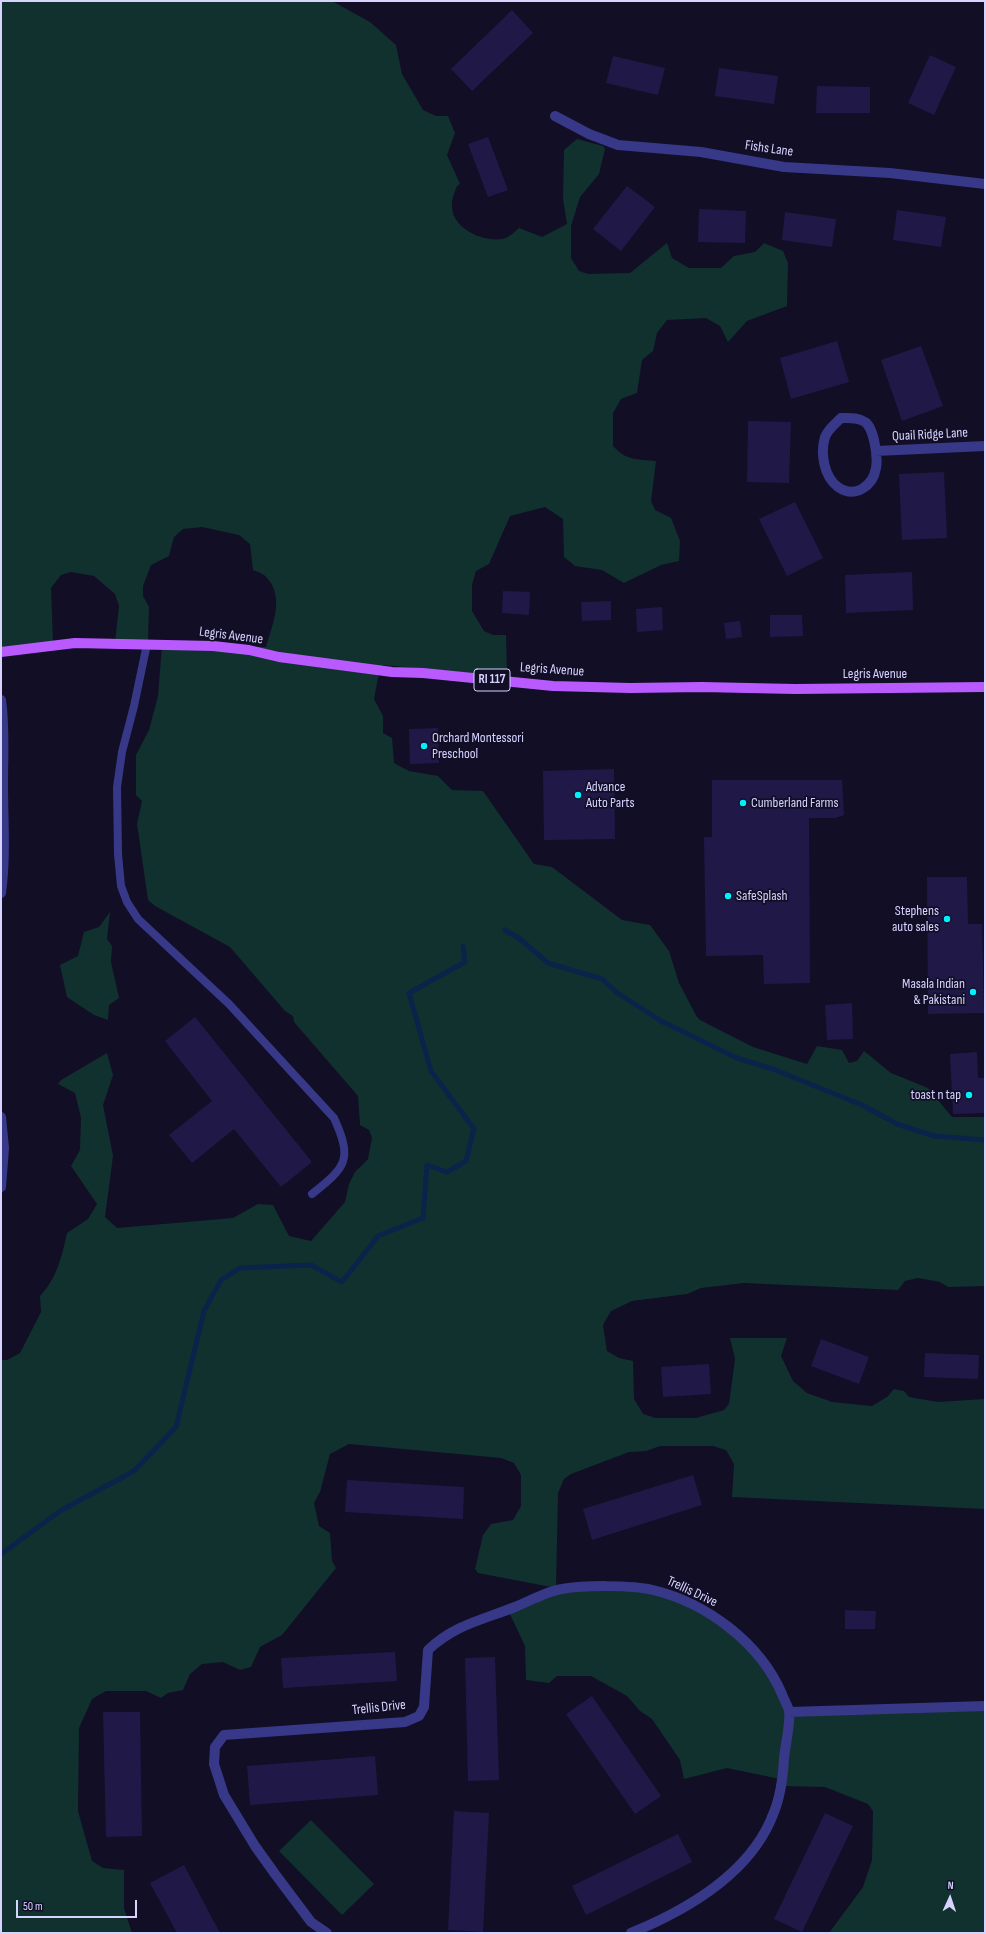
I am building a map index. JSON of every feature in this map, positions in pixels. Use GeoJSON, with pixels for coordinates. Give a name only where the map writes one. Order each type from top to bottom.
{"type":"FeatureCollection","features":[{"type":"Feature","properties":{"kind":"main road","name":"Legris Avenue"},"geometry":{"type":"LineString","coordinates":[[1,652],[75,643],[213,646],[248,650],[279,657],[392,672],[423,673],[553,686],[795,689],[985,687]]}},
{"type":"Feature","properties":{"kind":"street","name":"Fishs Lane"},"geometry":{"type":"LineString","coordinates":[[555,116],[589,134],[618,145],[701,152],[784,166],[890,173],[985,184]]}},
{"type":"Feature","properties":{"kind":"street","name":"Quail Ridge Lane"},"geometry":{"type":"LineString","coordinates":[[841,418],[859,418],[866,422],[872,430],[876,451],[876,467],[871,481],[861,490],[854,492],[842,490],[833,483],[823,460],[826,435],[841,418]]}},
{"type":"Feature","properties":{"kind":"street","name":"Quail Ridge Lane"},"geometry":{"type":"LineString","coordinates":[[876,451],[985,446]]}},
{"type":"Feature","properties":{"kind":"street"},"geometry":{"type":"LineString","coordinates":[[1,700],[4,725],[3,782],[5,865],[1,893]]}},
{"type":"Feature","properties":{"kind":"street"},"geometry":{"type":"LineString","coordinates":[[1,1117],[2,1140],[4,1148],[1,1187]]}},
{"type":"Feature","properties":{"kind":"street","name":"Trellis Drive"},"geometry":{"type":"LineString","coordinates":[[326,1933],[312,1922],[275,1874],[255,1846],[224,1795],[214,1764],[215,1747],[224,1736],[405,1722],[419,1716],[424,1707],[428,1650],[440,1638],[461,1626],[561,1589],[608,1586],[652,1590],[679,1599],[722,1623],[758,1654],[775,1679],[789,1712],[782,1782],[774,1812],[763,1835],[753,1849],[736,1869],[690,1904],[665,1918],[631,1933]]}},
{"type":"Feature","properties":{"kind":"street"},"geometry":{"type":"LineString","coordinates":[[789,1712],[985,1706]]}},
{"type":"Feature","properties":{"kind":"lane"},"geometry":{"type":"LineString","coordinates":[[147,644],[134,706],[122,752],[117,787],[118,854],[121,886],[127,902],[138,919],[229,1004],[334,1118],[342,1135],[345,1148],[343,1162],[340,1171],[312,1194]]}},
{"type":"Feature","properties":{"kind":"green space"},"geometry":{"type":"Polygon","coordinates":[[[1,1],[332,1],[370,22],[396,45],[402,74],[423,110],[436,116],[448,116],[455,133],[447,155],[460,184],[457,186],[453,197],[453,212],[456,220],[468,231],[485,238],[502,239],[509,236],[519,228],[542,237],[567,224],[563,199],[564,150],[577,139],[603,146],[605,149],[599,174],[580,197],[571,226],[571,258],[579,271],[588,274],[630,273],[667,243],[672,258],[689,268],[721,268],[734,256],[755,252],[764,243],[783,251],[788,263],[787,306],[747,321],[728,342],[720,326],[706,318],[667,320],[657,333],[653,351],[642,360],[637,393],[621,399],[613,413],[613,446],[628,457],[656,461],[651,501],[655,510],[671,518],[680,541],[679,561],[661,565],[624,583],[602,570],[575,566],[564,557],[563,519],[545,507],[510,516],[489,564],[476,571],[472,585],[472,611],[484,631],[493,635],[506,635],[507,674],[502,676],[383,665],[380,668],[374,699],[383,716],[383,733],[392,738],[394,763],[409,771],[438,776],[452,790],[483,791],[534,864],[552,867],[622,920],[650,925],[669,951],[679,983],[700,1020],[753,1047],[807,1064],[817,1046],[842,1050],[849,1063],[857,1061],[864,1051],[891,1073],[928,1088],[952,1117],[985,1117],[985,1286],[948,1287],[940,1282],[918,1278],[905,1281],[898,1290],[744,1283],[701,1288],[687,1294],[632,1301],[611,1311],[603,1325],[607,1351],[619,1358],[633,1361],[634,1399],[643,1414],[656,1418],[696,1418],[724,1410],[729,1404],[735,1359],[730,1338],[787,1338],[781,1356],[793,1381],[807,1393],[832,1402],[872,1406],[887,1397],[894,1389],[904,1391],[909,1397],[938,1402],[985,1399],[985,1509],[732,1497],[734,1464],[726,1450],[713,1446],[660,1446],[646,1451],[629,1452],[571,1474],[564,1479],[558,1493],[556,1588],[613,1584],[691,1603],[757,1650],[793,1709],[985,1705],[985,1933],[829,1933],[863,1887],[872,1860],[873,1811],[868,1804],[825,1787],[783,1786],[780,1779],[727,1768],[684,1779],[680,1760],[652,1719],[640,1711],[627,1696],[591,1676],[557,1676],[549,1683],[526,1680],[525,1646],[508,1610],[551,1587],[478,1573],[475,1569],[483,1535],[491,1524],[513,1520],[521,1506],[521,1475],[514,1463],[501,1458],[349,1444],[330,1454],[320,1492],[314,1503],[319,1526],[330,1533],[332,1561],[336,1568],[282,1635],[260,1647],[251,1667],[240,1670],[223,1662],[202,1664],[190,1674],[183,1690],[168,1693],[161,1698],[146,1691],[106,1691],[92,1699],[79,1728],[78,1811],[92,1861],[103,1868],[124,1870],[124,1908],[132,1933],[1,1933],[1,1360],[7,1360],[20,1353],[41,1312],[40,1296],[51,1282],[55,1274],[61,1258],[67,1233],[88,1219],[97,1204],[71,1166],[80,1150],[81,1118],[75,1093],[58,1084],[61,1080],[107,1053],[113,1075],[103,1105],[113,1156],[105,1217],[117,1228],[233,1218],[258,1204],[273,1205],[289,1236],[311,1241],[345,1202],[349,1184],[355,1172],[368,1159],[372,1138],[369,1130],[360,1125],[358,1096],[294,1022],[293,1016],[285,1011],[230,947],[155,906],[148,900],[137,824],[142,801],[136,795],[136,755],[149,730],[158,696],[162,645],[266,647],[276,612],[275,594],[266,577],[253,570],[250,544],[239,535],[202,527],[183,529],[174,537],[169,556],[151,565],[143,586],[143,596],[149,607],[148,641],[115,642],[119,606],[115,594],[94,576],[71,572],[61,575],[51,588],[53,643],[1,651],[1,1]]]}},
{"type":"Feature","properties":{"kind":"green space"},"geometry":{"type":"Polygon","coordinates":[[[110,912],[107,939],[112,946],[111,962],[119,998],[109,1005],[108,1020],[94,1015],[67,997],[60,965],[78,956],[84,932],[99,927],[110,912]]]}},
{"type":"Feature","properties":{"kind":"green space"},"geometry":{"type":"Polygon","coordinates":[[[311,1820],[374,1884],[342,1915],[279,1851],[311,1820]]]}},
{"type":"Feature","properties":{"kind":"building"},"geometry":{"type":"Polygon","coordinates":[[[512,10],[533,33],[472,91],[451,69],[512,10]]]}},
{"type":"Feature","properties":{"kind":"building"},"geometry":{"type":"Polygon","coordinates":[[[930,55],[956,67],[934,115],[908,103],[930,55]]]}},
{"type":"Feature","properties":{"kind":"building"},"geometry":{"type":"Polygon","coordinates":[[[613,56],[665,68],[658,95],[606,83],[613,56]]]}},
{"type":"Feature","properties":{"kind":"building"},"geometry":{"type":"Polygon","coordinates":[[[719,68],[778,76],[774,104],[715,96],[719,68]]]}},
{"type":"Feature","properties":{"kind":"building"},"geometry":{"type":"Polygon","coordinates":[[[817,86],[870,87],[870,113],[816,113],[817,86]]]}},
{"type":"Feature","properties":{"kind":"building"},"geometry":{"type":"Polygon","coordinates":[[[488,137],[508,190],[488,197],[468,144],[488,137]]]}},
{"type":"Feature","properties":{"kind":"building"},"geometry":{"type":"Polygon","coordinates":[[[627,186],[655,207],[621,251],[593,229],[627,186]]]}},
{"type":"Feature","properties":{"kind":"building"},"geometry":{"type":"Polygon","coordinates":[[[699,209],[746,211],[745,243],[698,242],[699,209]]]}},
{"type":"Feature","properties":{"kind":"building"},"geometry":{"type":"Polygon","coordinates":[[[897,210],[946,217],[941,247],[893,240],[897,210]]]}},
{"type":"Feature","properties":{"kind":"building"},"geometry":{"type":"Polygon","coordinates":[[[785,212],[836,219],[832,247],[782,240],[785,212]]]}},
{"type":"Feature","properties":{"kind":"building"},"geometry":{"type":"Polygon","coordinates":[[[837,341],[849,382],[791,399],[780,358],[837,341]]]}},
{"type":"Feature","properties":{"kind":"building"},"geometry":{"type":"Polygon","coordinates":[[[921,346],[943,406],[902,421],[881,360],[921,346]]]}},
{"type":"Feature","properties":{"kind":"building"},"geometry":{"type":"Polygon","coordinates":[[[748,421],[791,422],[789,483],[747,482],[748,421]]]}},
{"type":"Feature","properties":{"kind":"building"},"geometry":{"type":"Polygon","coordinates":[[[944,472],[947,538],[902,540],[899,474],[944,472]]]}},
{"type":"Feature","properties":{"kind":"building"},"geometry":{"type":"Polygon","coordinates":[[[795,502],[823,558],[787,576],[759,519],[795,502]]]}},
{"type":"Feature","properties":{"kind":"building"},"geometry":{"type":"Polygon","coordinates":[[[912,572],[913,610],[846,613],[845,575],[912,572]]]}},
{"type":"Feature","properties":{"kind":"building"},"geometry":{"type":"Polygon","coordinates":[[[503,591],[530,592],[529,615],[502,613],[503,591]]]}},
{"type":"Feature","properties":{"kind":"building"},"geometry":{"type":"Polygon","coordinates":[[[611,601],[611,620],[582,621],[581,602],[611,601]]]}},
{"type":"Feature","properties":{"kind":"building"},"geometry":{"type":"Polygon","coordinates":[[[662,607],[663,630],[637,632],[636,609],[662,607]]]}},
{"type":"Feature","properties":{"kind":"building"},"geometry":{"type":"Polygon","coordinates":[[[770,615],[802,615],[803,636],[770,637],[770,615]]]}},
{"type":"Feature","properties":{"kind":"building"},"geometry":{"type":"Polygon","coordinates":[[[740,621],[742,637],[726,639],[724,623],[740,621]]]}},
{"type":"Feature","properties":{"kind":"building","name":"Orchard Montessori Preschool"},"geometry":{"type":"Polygon","coordinates":[[[438,728],[439,763],[410,764],[409,729],[438,728]]]}},
{"type":"Feature","properties":{"kind":"building"},"geometry":{"type":"Polygon","coordinates":[[[614,769],[615,839],[544,840],[543,771],[614,769]]]}},
{"type":"Feature","properties":{"kind":"building"},"geometry":{"type":"Polygon","coordinates":[[[712,780],[842,780],[844,815],[835,818],[809,818],[810,983],[764,984],[763,955],[706,956],[704,837],[712,837],[712,780]]]}},
{"type":"Feature","properties":{"kind":"building"},"geometry":{"type":"Polygon","coordinates":[[[927,877],[967,877],[968,924],[982,924],[984,1013],[928,1014],[927,877]]]}},
{"type":"Feature","properties":{"kind":"building"},"geometry":{"type":"Polygon","coordinates":[[[852,1003],[853,1039],[827,1040],[825,1005],[852,1003]]]}},
{"type":"Feature","properties":{"kind":"building"},"geometry":{"type":"Polygon","coordinates":[[[195,1017],[312,1162],[281,1187],[234,1129],[192,1163],[169,1135],[212,1101],[165,1041],[195,1017]]]}},
{"type":"Feature","properties":{"kind":"building","name":"toast n tap"},"geometry":{"type":"Polygon","coordinates":[[[977,1052],[978,1078],[985,1078],[985,1113],[953,1114],[950,1054],[977,1052]]]}},
{"type":"Feature","properties":{"kind":"building"},"geometry":{"type":"Polygon","coordinates":[[[821,1339],[869,1357],[859,1384],[811,1366],[821,1339]]]}},
{"type":"Feature","properties":{"kind":"building"},"geometry":{"type":"Polygon","coordinates":[[[925,1353],[979,1355],[978,1379],[924,1377],[925,1353]]]}},
{"type":"Feature","properties":{"kind":"building"},"geometry":{"type":"Polygon","coordinates":[[[709,1364],[711,1394],[663,1397],[661,1367],[709,1364]]]}},
{"type":"Feature","properties":{"kind":"building"},"geometry":{"type":"Polygon","coordinates":[[[693,1475],[702,1505],[592,1540],[583,1509],[693,1475]]]}},
{"type":"Feature","properties":{"kind":"building"},"geometry":{"type":"Polygon","coordinates":[[[347,1480],[464,1487],[463,1519],[345,1512],[347,1480]]]}},
{"type":"Feature","properties":{"kind":"building"},"geometry":{"type":"Polygon","coordinates":[[[845,1610],[876,1611],[875,1629],[845,1629],[845,1610]]]}},
{"type":"Feature","properties":{"kind":"building"},"geometry":{"type":"Polygon","coordinates":[[[395,1652],[397,1681],[283,1688],[281,1658],[395,1652]]]}},
{"type":"Feature","properties":{"kind":"building"},"geometry":{"type":"Polygon","coordinates":[[[495,1657],[499,1780],[468,1781],[465,1658],[495,1657]]]}},
{"type":"Feature","properties":{"kind":"building"},"geometry":{"type":"Polygon","coordinates":[[[592,1696],[661,1796],[635,1814],[566,1714],[592,1696]]]}},
{"type":"Feature","properties":{"kind":"building"},"geometry":{"type":"Polygon","coordinates":[[[103,1712],[140,1712],[142,1836],[106,1837],[103,1712]]]}},
{"type":"Feature","properties":{"kind":"building"},"geometry":{"type":"Polygon","coordinates":[[[375,1756],[378,1795],[250,1805],[247,1766],[375,1756]]]}},
{"type":"Feature","properties":{"kind":"building"},"geometry":{"type":"Polygon","coordinates":[[[454,1811],[489,1813],[483,1932],[448,1930],[454,1811]]]}},
{"type":"Feature","properties":{"kind":"building"},"geometry":{"type":"Polygon","coordinates":[[[825,1813],[853,1826],[802,1932],[774,1919],[825,1813]]]}},
{"type":"Feature","properties":{"kind":"building"},"geometry":{"type":"Polygon","coordinates":[[[678,1834],[692,1862],[586,1915],[572,1886],[678,1834]]]}},
{"type":"Feature","properties":{"kind":"building"},"geometry":{"type":"Polygon","coordinates":[[[184,1865],[220,1933],[177,1933],[150,1883],[184,1865]]]}},
{"type":"Feature","properties":{"kind":"waterway"},"geometry":{"type":"LineString","coordinates":[[505,930],[520,939],[548,963],[602,979],[616,992],[661,1021],[737,1058],[773,1069],[862,1105],[897,1124],[934,1136],[985,1140]]}},
{"type":"Feature","properties":{"kind":"waterway"},"geometry":{"type":"LineString","coordinates":[[1,1554],[60,1511],[134,1471],[176,1427],[204,1311],[221,1280],[240,1268],[311,1265],[342,1282],[378,1236],[423,1218],[427,1165],[447,1172],[466,1161],[474,1129],[431,1071],[409,993],[465,962],[463,946]]}},
{"type":"Feature","properties":{"kind":"place","name":"Orchard Montessori Preschool"},"geometry":{"type":"Point","coordinates":[424,746]}},
{"type":"Feature","properties":{"kind":"place","name":"Advance Auto Parts"},"geometry":{"type":"Point","coordinates":[578,795]}},
{"type":"Feature","properties":{"kind":"place","name":"Cumberland Farms"},"geometry":{"type":"Point","coordinates":[743,803]}},
{"type":"Feature","properties":{"kind":"place","name":"SafeSplash"},"geometry":{"type":"Point","coordinates":[728,896]}},
{"type":"Feature","properties":{"kind":"place","name":"Stephens auto sales"},"geometry":{"type":"Point","coordinates":[947,919]}},
{"type":"Feature","properties":{"kind":"place","name":"Masala Indian & Pakistani"},"geometry":{"type":"Point","coordinates":[973,992]}},
{"type":"Feature","properties":{"kind":"place","name":"toast n tap"},"geometry":{"type":"Point","coordinates":[969,1095]}}]}
